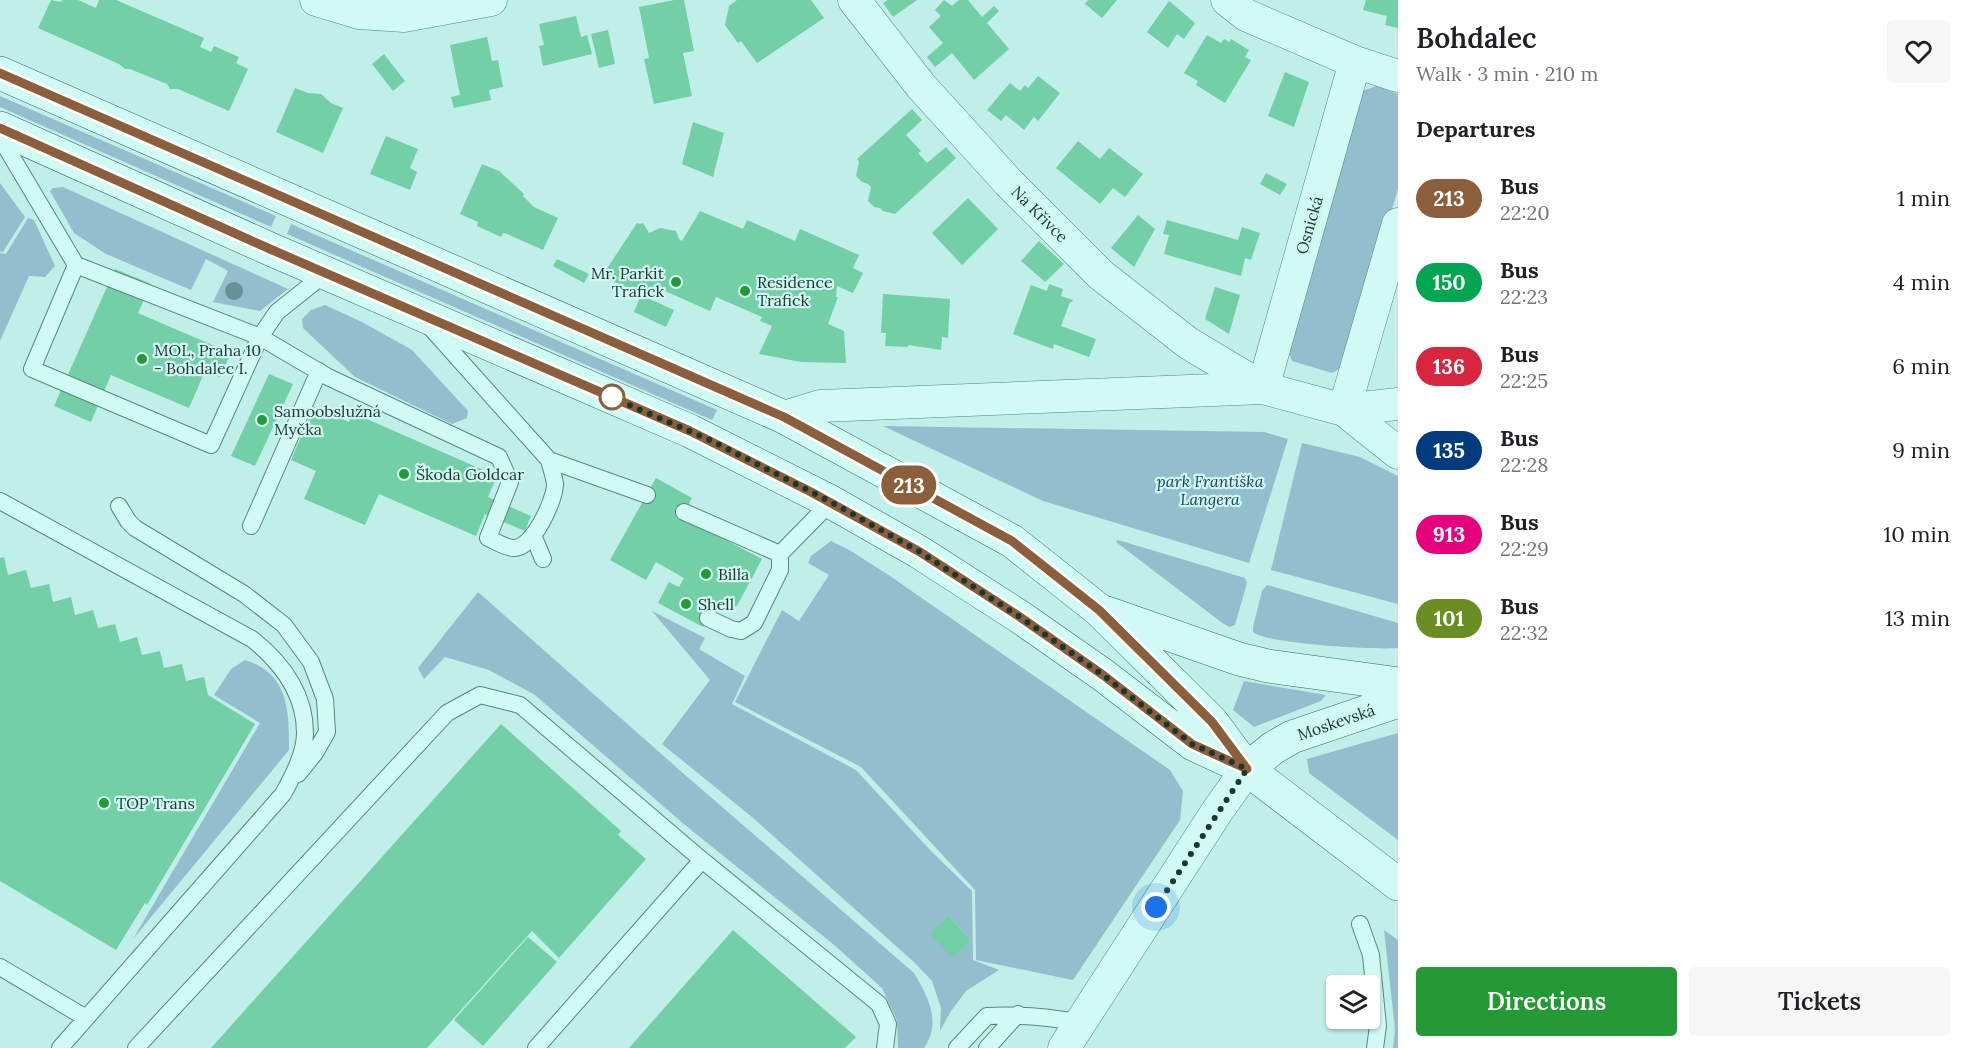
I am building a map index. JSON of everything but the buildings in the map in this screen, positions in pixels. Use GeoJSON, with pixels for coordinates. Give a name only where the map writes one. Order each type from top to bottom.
{"type":"FeatureCollection","features":[{"type":"Feature","properties":{"kind":"main road"},"geometry":{"type":"LineString","coordinates":[[0,73],[784,417],[1012,541],[1099,610],[1212,722],[1247,769]]}},
{"type":"Feature","properties":{"kind":"main road"},"geometry":{"type":"LineString","coordinates":[[0,128],[710,440],[831,502],[920,552],[1020,617],[1103,675],[1192,744],[1247,769],[1398,884]]}},
{"type":"Feature","properties":{"kind":"main road"},"geometry":{"type":"LineString","coordinates":[[1099,610],[1239,659],[1268,666],[1398,684]]}},
{"type":"Feature","properties":{"kind":"main road","name":"Moskevská"},"geometry":{"type":"LineString","coordinates":[[1247,769],[1273,748],[1302,732],[1398,701]]}},
{"type":"Feature","properties":{"kind":"street"},"geometry":{"type":"LineString","coordinates":[[316,0],[359,13],[489,0]]}},
{"type":"Feature","properties":{"kind":"street","name":"Na Křivce"},"geometry":{"type":"LineString","coordinates":[[854,0],[921,86],[1009,183],[1101,275],[1188,343],[1263,388],[1344,410],[1398,404]]}},
{"type":"Feature","properties":{"kind":"street"},"geometry":{"type":"LineString","coordinates":[[1227,0],[1246,15],[1355,62],[1398,76]]}},
{"type":"Feature","properties":{"kind":"street","name":"Osnická"},"geometry":{"type":"LineString","coordinates":[[1263,388],[1355,62]]}},
{"type":"Feature","properties":{"kind":"street"},"geometry":{"type":"LineString","coordinates":[[1344,410],[1398,224]]}},
{"type":"Feature","properties":{"kind":"street","name":"Na Křivce"},"geometry":{"type":"LineString","coordinates":[[784,417],[820,406],[1263,388]]}},
{"type":"Feature","properties":{"kind":"street","name":"Na Křivce"},"geometry":{"type":"LineString","coordinates":[[1344,410],[1398,453]]}},
{"type":"Feature","properties":{"kind":"street"},"geometry":{"type":"LineString","coordinates":[[1064,1048],[1210,822],[1247,769]]}},
{"type":"Feature","properties":{"kind":"lane"},"geometry":{"type":"LineString","coordinates":[[0,137],[76,265],[260,337],[319,371],[499,457],[510,482],[488,538],[513,549],[524,546],[533,535],[548,509],[555,485],[549,460]]}},
{"type":"Feature","properties":{"kind":"lane"},"geometry":{"type":"LineString","coordinates":[[76,265],[32,369],[211,445],[260,337],[276,312],[326,273]]}},
{"type":"Feature","properties":{"kind":"lane"},"geometry":{"type":"LineString","coordinates":[[417,313],[549,460],[647,495]]}},
{"type":"Feature","properties":{"kind":"lane"},"geometry":{"type":"LineString","coordinates":[[251,526],[319,371]]}},
{"type":"Feature","properties":{"kind":"lane"},"geometry":{"type":"LineString","coordinates":[[0,501],[252,639],[268,652],[285,670],[300,701],[305,734],[299,762],[285,791]]}},
{"type":"Feature","properties":{"kind":"lane"},"geometry":{"type":"LineString","coordinates":[[708,618],[731,629],[741,631],[753,623],[780,570],[780,554],[831,502]]}},
{"type":"Feature","properties":{"kind":"lane"},"geometry":{"type":"LineString","coordinates":[[60,1048],[285,791],[315,753],[327,732],[325,699],[310,662],[284,626],[244,594],[135,528],[119,506]]}},
{"type":"Feature","properties":{"kind":"lane"},"geometry":{"type":"LineString","coordinates":[[684,512],[780,554]]}},
{"type":"Feature","properties":{"kind":"lane"},"geometry":{"type":"LineString","coordinates":[[533,535],[543,559]]}},
{"type":"Feature","properties":{"kind":"lane"},"geometry":{"type":"LineString","coordinates":[[136,1048],[447,713],[480,695],[520,705],[702,860],[879,1004],[888,1024],[885,1048]]}},
{"type":"Feature","properties":{"kind":"lane"},"geometry":{"type":"LineString","coordinates":[[536,1048],[702,860]]}},
{"type":"Feature","properties":{"kind":"lane"},"geometry":{"type":"LineString","coordinates":[[1360,924],[1371,955],[1378,1026],[1375,1048]]}},
{"type":"Feature","properties":{"kind":"lane"},"geometry":{"type":"LineString","coordinates":[[0,967],[86,1018]]}},
{"type":"Feature","properties":{"kind":"lane"},"geometry":{"type":"LineString","coordinates":[[957,1048],[987,1016],[1018,1014],[1082,1023]]}},
{"type":"Feature","properties":{"kind":"lane"},"geometry":{"type":"LineString","coordinates":[[987,1048],[1018,1014]]}},
{"type":"Feature","properties":{"kind":"green space"},"geometry":{"type":"Polygon","coordinates":[[[1376,86],[1398,94],[1398,189],[1345,366],[1332,373],[1292,361],[1286,345],[1357,93],[1376,86]]]}},
{"type":"Feature","properties":{"kind":"green space"},"geometry":{"type":"Polygon","coordinates":[[[0,96],[276,216],[271,227],[0,107],[0,96]]]}},
{"type":"Feature","properties":{"kind":"green space"},"geometry":{"type":"Polygon","coordinates":[[[0,183],[25,217],[3,252],[0,251],[0,183]]]}},
{"type":"Feature","properties":{"kind":"green space"},"geometry":{"type":"Polygon","coordinates":[[[63,187],[288,289],[260,311],[213,302],[228,271],[206,259],[191,290],[106,254],[74,233],[50,191],[53,188],[63,187]]]}},
{"type":"Feature","properties":{"kind":"green space"},"geometry":{"type":"Polygon","coordinates":[[[28,218],[34,220],[55,266],[45,277],[29,276],[0,341],[0,253],[6,254],[28,218]]]}},
{"type":"Feature","properties":{"kind":"green space"},"geometry":{"type":"Polygon","coordinates":[[[291,224],[717,410],[712,420],[287,234],[291,224]]]}},
{"type":"Feature","properties":{"kind":"green space"},"geometry":{"type":"Polygon","coordinates":[[[325,305],[362,322],[412,350],[468,411],[467,418],[452,424],[355,377],[303,328],[302,319],[311,310],[325,305]]]}},
{"type":"Feature","properties":{"kind":"green space","name":"park Františka Langera"},"geometry":{"type":"Polygon","coordinates":[[[883,426],[1264,432],[1288,439],[1249,563],[1043,501],[883,426]]]}},
{"type":"Feature","properties":{"kind":"green space","name":"park Františka Langera"},"geometry":{"type":"Polygon","coordinates":[[[1302,443],[1360,457],[1398,476],[1398,604],[1271,570],[1302,443]]]}},
{"type":"Feature","properties":{"kind":"green space"},"geometry":{"type":"Polygon","coordinates":[[[1118,540],[1245,578],[1247,583],[1235,625],[1229,627],[1221,622],[1116,542],[1118,540]]]}},
{"type":"Feature","properties":{"kind":"green space"},"geometry":{"type":"Polygon","coordinates":[[[831,541],[890,576],[1170,770],[1183,791],[1180,820],[1073,980],[976,960],[975,890],[861,767],[735,702],[782,610],[799,621],[829,575],[808,563],[811,556],[831,541]]]}},
{"type":"Feature","properties":{"kind":"green space"},"geometry":{"type":"Polygon","coordinates":[[[1267,585],[1398,623],[1398,648],[1299,643],[1278,640],[1253,632],[1262,591],[1267,585]]]}},
{"type":"Feature","properties":{"kind":"green space"},"geometry":{"type":"Polygon","coordinates":[[[478,592],[914,973],[931,1010],[932,1029],[924,1048],[898,1048],[897,1020],[882,988],[833,944],[685,825],[535,695],[489,670],[445,657],[424,679],[418,668],[478,592]]]}},
{"type":"Feature","properties":{"kind":"green space"},"geometry":{"type":"Polygon","coordinates":[[[652,611],[705,638],[699,649],[745,676],[732,704],[856,770],[931,851],[972,891],[973,960],[999,970],[966,991],[940,1031],[941,1008],[932,981],[915,963],[752,817],[662,744],[710,680],[652,611]],[[949,916],[952,957],[971,941],[949,916]]]}},
{"type":"Feature","properties":{"kind":"green space"},"geometry":{"type":"Polygon","coordinates":[[[245,660],[260,666],[270,674],[284,696],[287,708],[289,750],[133,939],[260,723],[214,695],[231,669],[245,660]]]}},
{"type":"Feature","properties":{"kind":"green space"},"geometry":{"type":"Polygon","coordinates":[[[1244,681],[1326,695],[1321,701],[1254,727],[1233,710],[1244,681]]]}},
{"type":"Feature","properties":{"kind":"green space"},"geometry":{"type":"Polygon","coordinates":[[[1398,733],[1398,840],[1309,773],[1307,759],[1398,733]]]}},
{"type":"Feature","properties":{"kind":"green space"},"geometry":{"type":"Polygon","coordinates":[[[1384,930],[1398,940],[1398,1048],[1393,1048],[1395,1029],[1384,930]]]}},
{"type":"Feature","properties":{"kind":"bus line","name":"213"},"geometry":{"type":"LineString","coordinates":[[0,73],[784,417],[1012,541],[1099,610],[1212,722],[1247,769],[1192,744],[1103,675],[1020,617],[920,552],[831,502],[710,440],[270,249],[0,128]]}},
{"type":"Feature","properties":{"kind":"place","name":"Mr. Parkit Trafick"},"geometry":{"type":"Point","coordinates":[676,282]}},
{"type":"Feature","properties":{"kind":"place","name":"Residence Trafick"},"geometry":{"type":"Point","coordinates":[745,291]}},
{"type":"Feature","properties":{"kind":"place","name":"MOL, Praha 10 - Bohdalec I."},"geometry":{"type":"Point","coordinates":[142,359]}},
{"type":"Feature","properties":{"kind":"place","name":"Samoobslužná Myčka"},"geometry":{"type":"Point","coordinates":[262,420]}},
{"type":"Feature","properties":{"kind":"place","name":"Škoda Goldcar"},"geometry":{"type":"Point","coordinates":[404,474]}},
{"type":"Feature","properties":{"kind":"place","name":"Billa"},"geometry":{"type":"Point","coordinates":[706,574]}},
{"type":"Feature","properties":{"kind":"place","name":"Shell"},"geometry":{"type":"Point","coordinates":[686,604]}},
{"type":"Feature","properties":{"kind":"place","name":"TOP Trans"},"geometry":{"type":"Point","coordinates":[104,803]}},
{"type":"Feature","properties":{"kind":"route"},"geometry":{"type":"LineString","coordinates":[[612,397],[606,395],[710,440],[831,502],[920,552],[1020,617],[1103,675],[1192,744],[1247,769],[1156,907]]}}]}
